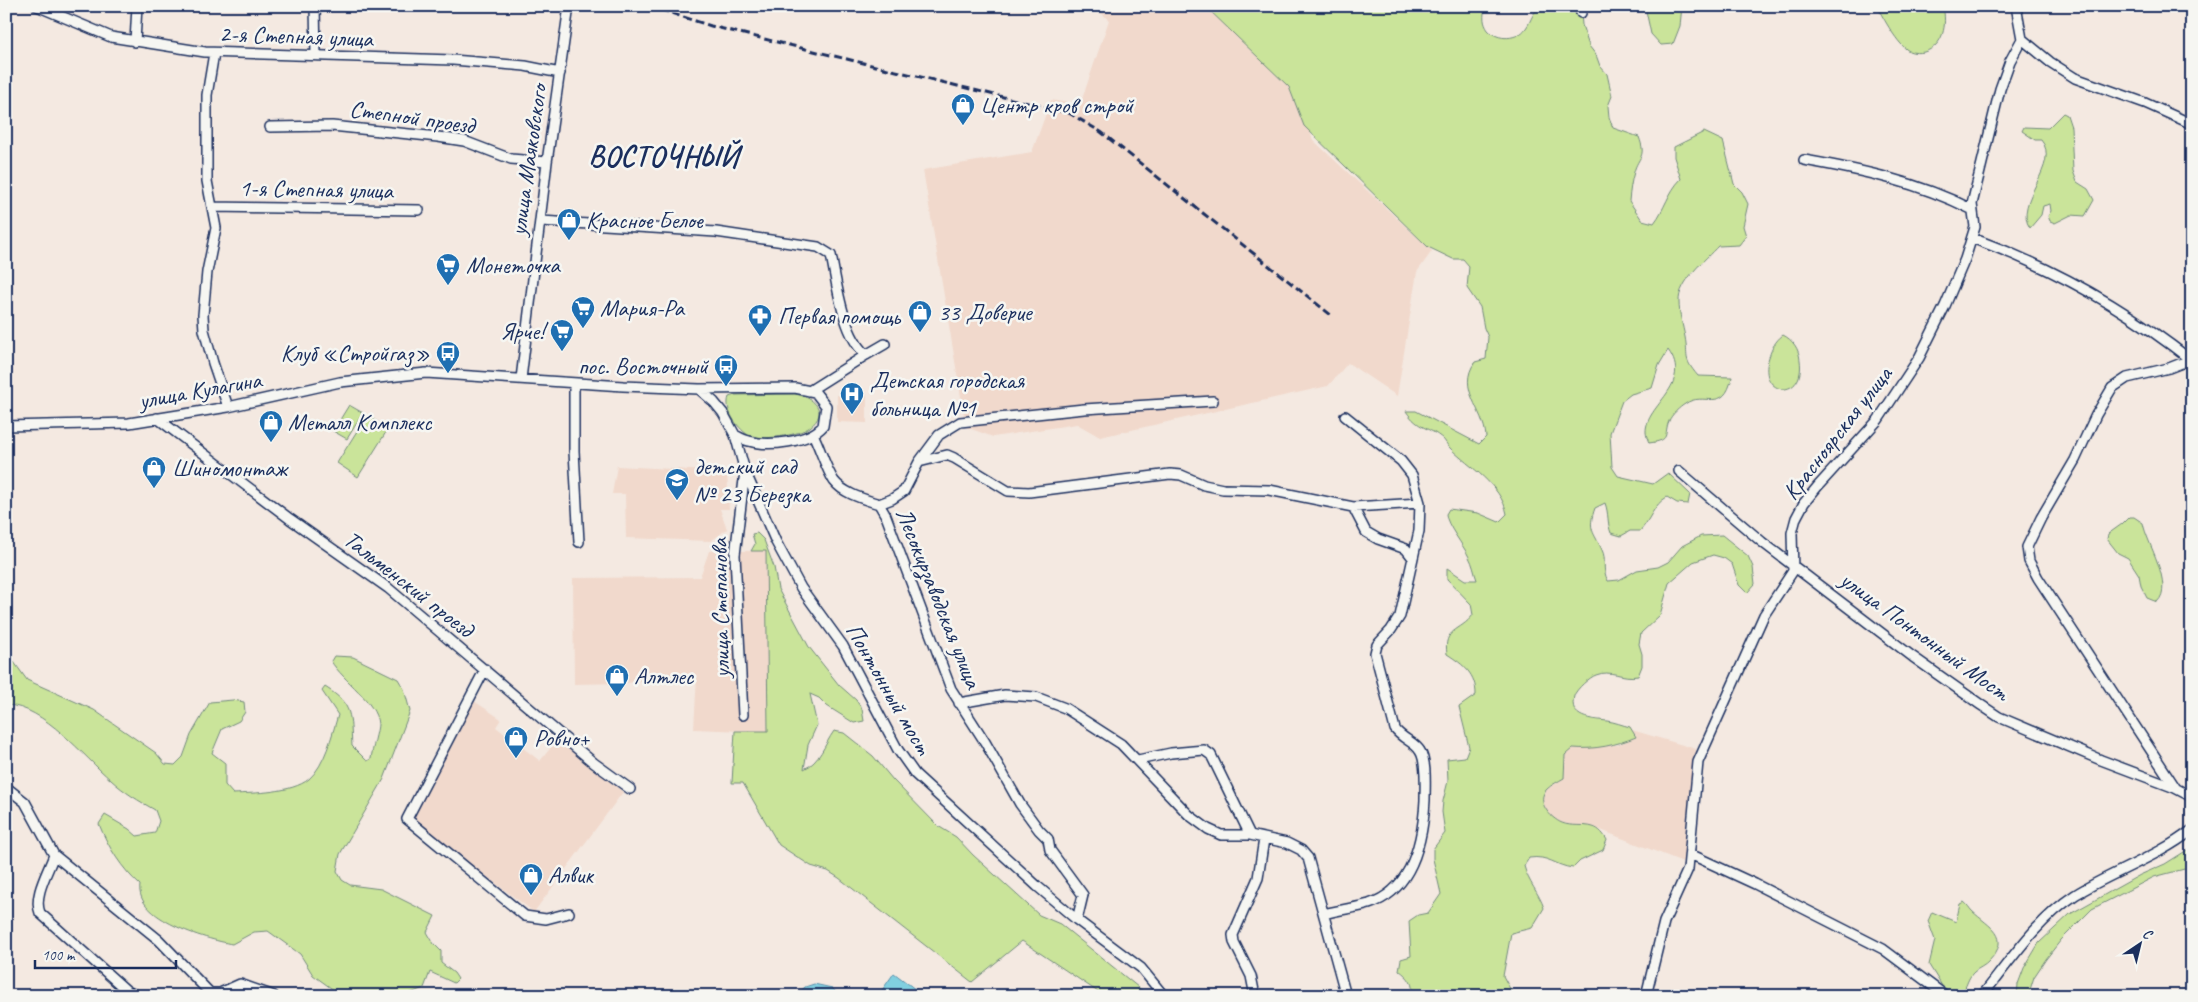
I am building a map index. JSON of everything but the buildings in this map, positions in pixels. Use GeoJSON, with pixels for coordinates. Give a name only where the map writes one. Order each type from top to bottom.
{"type":"FeatureCollection","features":[{"type":"Feature","properties":{"kind":"street","name":"2-я Степная улица"},"geometry":{"type":"LineString","coordinates":[[37,6],[111,37],[214,53],[462,61],[525,66],[560,73]]}},
{"type":"Feature","properties":{"kind":"street"},"geometry":{"type":"LineString","coordinates":[[135,42],[137,6]]}},
{"type":"Feature","properties":{"kind":"street"},"geometry":{"type":"LineString","coordinates":[[315,6],[316,55]]}},
{"type":"Feature","properties":{"kind":"street","name":"улица Маяковского"},"geometry":{"type":"LineString","coordinates":[[521,379],[547,162],[569,6]]}},
{"type":"Feature","properties":{"kind":"street"},"geometry":{"type":"LineString","coordinates":[[2016,6],[2022,39],[2050,62],[2076,78],[2145,102],[2192,124]]}},
{"type":"Feature","properties":{"kind":"street","name":"Красноярская улица"},"geometry":{"type":"LineString","coordinates":[[1646,996],[1664,922],[1688,869],[1691,819],[1698,762],[1764,615],[1788,580],[1793,564],[1792,533],[1796,518],[1814,492],[1878,420],[1919,358],[1945,306],[1975,227],[1971,208],[2000,88],[2010,61],[2022,39]]}},
{"type":"Feature","properties":{"kind":"street"},"geometry":{"type":"LineString","coordinates":[[214,53],[207,95],[208,181],[216,228],[207,272],[203,315],[204,330],[228,407]]}},
{"type":"Feature","properties":{"kind":"street","name":"Степной проезд"},"geometry":{"type":"LineString","coordinates":[[270,127],[332,126],[438,137],[471,144],[511,159],[547,162]]}},
{"type":"Feature","properties":{"kind":"street"},"geometry":{"type":"LineString","coordinates":[[1804,160],[1868,171],[1949,198],[1971,208]]}},
{"type":"Feature","properties":{"kind":"street","name":"1-я Степная улица"},"geometry":{"type":"LineString","coordinates":[[212,207],[419,210]]}},
{"type":"Feature","properties":{"kind":"street"},"geometry":{"type":"LineString","coordinates":[[540,221],[716,232],[818,247],[831,255],[844,314],[852,338],[857,348],[866,355]]}},
{"type":"Feature","properties":{"kind":"street","name":"улица Понтонный Мост"},"geometry":{"type":"LineString","coordinates":[[1972,238],[2000,248],[2076,283],[2116,307],[2191,360]]}},
{"type":"Feature","properties":{"kind":"street"},"geometry":{"type":"LineString","coordinates":[[809,390],[885,344]]}},
{"type":"Feature","properties":{"kind":"street","name":"улица Понтонный Мост"},"geometry":{"type":"LineString","coordinates":[[2175,788],[2038,578],[2029,561],[2027,547],[2040,518],[2075,460],[2096,415],[2112,388],[2127,378],[2169,368],[2191,360]]}},
{"type":"Feature","properties":{"kind":"street","name":"улица Кулагина"},"geometry":{"type":"LineString","coordinates":[[6,426],[129,423],[228,407],[340,382],[391,375],[426,373],[574,384],[699,389],[741,387],[809,390]]}},
{"type":"Feature","properties":{"kind":"street"},"geometry":{"type":"LineString","coordinates":[[574,384],[574,451],[579,542]]}},
{"type":"Feature","properties":{"kind":"street"},"geometry":{"type":"LineString","coordinates":[[699,389],[723,413],[735,435],[750,441],[765,443],[798,440],[814,434],[823,426],[826,406],[815,392],[809,390]]}},
{"type":"Feature","properties":{"kind":"street"},"geometry":{"type":"LineString","coordinates":[[879,504],[892,500],[904,491],[919,462],[939,435],[960,422],[1084,409],[1213,401]]}},
{"type":"Feature","properties":{"kind":"street"},"geometry":{"type":"LineString","coordinates":[[1324,914],[1370,904],[1383,897],[1403,878],[1419,845],[1423,830],[1425,798],[1420,749],[1400,736],[1395,729],[1374,653],[1377,645],[1392,630],[1400,616],[1419,531],[1420,503],[1412,475],[1401,461],[1345,416]]}},
{"type":"Feature","properties":{"kind":"street","name":"Тальменский проезд"},"geometry":{"type":"LineString","coordinates":[[157,418],[297,524],[388,588],[594,763],[630,790]]}},
{"type":"Feature","properties":{"kind":"street","name":"Лесокирзаводская улица"},"geometry":{"type":"LineString","coordinates":[[814,434],[834,480],[842,488],[859,497],[879,504],[886,516],[951,689],[985,742],[1020,804],[1048,839],[1050,850],[1083,895],[1077,920]]}},
{"type":"Feature","properties":{"kind":"street","name":"Понтонный мост"},"geometry":{"type":"LineString","coordinates":[[735,435],[746,471],[776,542],[801,588],[843,646],[898,750],[915,774],[1077,920],[1141,968],[1164,996]]}},
{"type":"Feature","properties":{"kind":"street"},"geometry":{"type":"LineString","coordinates":[[919,462],[942,456],[954,458],[1008,490],[1029,492],[1170,474],[1181,475],[1204,485],[1223,489],[1269,490],[1353,507],[1420,503]]}},
{"type":"Feature","properties":{"kind":"street","name":"улица Степанова"},"geometry":{"type":"LineString","coordinates":[[743,715],[735,555],[746,471]]}},
{"type":"Feature","properties":{"kind":"street","name":"улица Понтонный Мост"},"geometry":{"type":"LineString","coordinates":[[1679,471],[1762,542],[1913,657],[1999,717],[2101,760],[2175,788],[2192,797]]}},
{"type":"Feature","properties":{"kind":"street"},"geometry":{"type":"LineString","coordinates":[[1353,507],[1366,532],[1378,539],[1406,549],[1414,558]]}},
{"type":"Feature","properties":{"kind":"street"},"geometry":{"type":"LineString","coordinates":[[485,669],[407,819],[525,916],[546,919],[569,913]]}},
{"type":"Feature","properties":{"kind":"street"},"geometry":{"type":"LineString","coordinates":[[958,702],[1005,695],[1036,697],[1065,708],[1121,744],[1189,815],[1208,829],[1221,835],[1250,835],[1287,843],[1301,850],[1308,858],[1346,996]]}},
{"type":"Feature","properties":{"kind":"street"},"geometry":{"type":"LineString","coordinates":[[1138,760],[1171,753],[1204,750],[1208,752],[1250,835]]}},
{"type":"Feature","properties":{"kind":"street"},"geometry":{"type":"LineString","coordinates":[[6,787],[25,802],[54,855],[159,940],[209,994],[220,993],[240,984],[274,996]]}},
{"type":"Feature","properties":{"kind":"street"},"geometry":{"type":"LineString","coordinates":[[1982,996],[2044,920],[2059,907],[2096,882],[2157,852],[2192,830]]}},
{"type":"Feature","properties":{"kind":"street"},"geometry":{"type":"LineString","coordinates":[[1255,996],[1251,976],[1234,942],[1233,935],[1258,878],[1264,839]]}},
{"type":"Feature","properties":{"kind":"street"},"geometry":{"type":"LineString","coordinates":[[1690,854],[1755,884],[1883,949],[1946,996]]}},
{"type":"Feature","properties":{"kind":"street"},"geometry":{"type":"LineString","coordinates":[[54,855],[38,898],[40,913],[128,991],[138,996]]}},
{"type":"Feature","properties":{"kind":"shaded area"},"geometry":{"type":"Polygon","coordinates":[[[1093,6],[1205,6],[1295,93],[1313,140],[1432,251],[1417,272],[1397,396],[1348,363],[1328,386],[1100,437],[1077,424],[993,437],[966,427],[923,170],[1032,152],[1051,100],[1080,105],[1109,20],[1093,6]]]}},
{"type":"Feature","properties":{"kind":"shaded area","name":"Детская городская больница №1"},"geometry":{"type":"Polygon","coordinates":[[[837,395],[867,395],[867,423],[837,422],[837,395]]]}},
{"type":"Feature","properties":{"kind":"shaded area","name":"детский сад № 23 Березка"},"geometry":{"type":"Polygon","coordinates":[[[617,466],[727,472],[729,509],[720,509],[727,529],[711,541],[626,538],[625,494],[612,494],[617,466]]]}},
{"type":"Feature","properties":{"kind":"shaded area"},"geometry":{"type":"Polygon","coordinates":[[[709,551],[766,551],[768,732],[694,729],[697,675],[626,683],[574,684],[573,578],[700,577],[709,551]]]}},
{"type":"Feature","properties":{"kind":"shaded area"},"geometry":{"type":"Polygon","coordinates":[[[471,699],[501,719],[496,727],[540,761],[557,740],[623,792],[534,912],[411,820],[471,699]]]}},
{"type":"Feature","properties":{"kind":"shaded area"},"geometry":{"type":"Polygon","coordinates":[[[1632,730],[1696,749],[1683,862],[1593,827],[1562,823],[1552,818],[1542,800],[1546,790],[1564,778],[1565,755],[1573,748],[1584,749],[1594,746],[1617,745],[1636,737],[1632,730]]]}},
{"type":"Feature","properties":{"kind":"green space"},"geometry":{"type":"Polygon","coordinates":[[[1555,5],[1577,6],[1581,13],[1582,25],[1589,46],[1596,55],[1600,66],[1607,74],[1612,96],[1608,106],[1609,117],[1613,128],[1639,137],[1642,153],[1633,176],[1629,201],[1642,220],[1654,223],[1673,189],[1681,179],[1674,157],[1674,147],[1704,132],[1723,141],[1734,184],[1742,192],[1748,204],[1743,226],[1746,236],[1739,245],[1718,246],[1687,279],[1680,294],[1680,315],[1688,361],[1698,376],[1732,377],[1724,395],[1719,399],[1692,400],[1683,405],[1670,419],[1664,438],[1649,443],[1646,432],[1648,422],[1672,384],[1675,374],[1674,362],[1668,350],[1659,365],[1652,388],[1631,394],[1622,401],[1610,433],[1612,467],[1618,476],[1653,484],[1668,473],[1690,494],[1688,504],[1677,503],[1667,497],[1658,504],[1640,531],[1630,531],[1621,536],[1611,533],[1605,503],[1595,508],[1592,530],[1604,557],[1608,581],[1619,580],[1637,570],[1658,567],[1668,562],[1682,546],[1701,536],[1722,535],[1748,556],[1753,567],[1755,584],[1747,593],[1739,585],[1732,564],[1724,558],[1713,555],[1693,562],[1669,583],[1660,615],[1641,633],[1639,644],[1642,654],[1642,666],[1638,676],[1601,673],[1593,676],[1575,693],[1573,704],[1578,713],[1588,718],[1610,721],[1630,727],[1636,737],[1605,746],[1573,748],[1565,755],[1564,778],[1549,788],[1544,794],[1543,804],[1557,821],[1595,828],[1602,832],[1607,840],[1603,850],[1580,861],[1573,868],[1536,857],[1529,858],[1524,866],[1544,908],[1532,928],[1511,933],[1503,976],[1514,996],[1412,996],[1410,981],[1399,970],[1401,959],[1411,956],[1409,921],[1418,915],[1428,913],[1441,894],[1433,859],[1433,849],[1445,833],[1442,812],[1448,781],[1447,759],[1465,757],[1469,747],[1459,707],[1476,695],[1474,681],[1468,671],[1447,654],[1446,646],[1450,635],[1473,615],[1471,604],[1447,579],[1447,568],[1465,580],[1477,580],[1467,552],[1449,523],[1446,514],[1449,509],[1478,513],[1499,522],[1507,514],[1504,503],[1492,485],[1450,448],[1443,439],[1415,422],[1406,411],[1416,411],[1479,444],[1486,437],[1468,381],[1475,362],[1486,359],[1488,337],[1484,328],[1480,307],[1467,288],[1469,266],[1463,259],[1453,259],[1428,247],[1304,126],[1289,87],[1205,6],[1490,6],[1485,8],[1484,11],[1486,27],[1492,34],[1508,38],[1522,32],[1534,13],[1542,7],[1555,5]]]}},
{"type":"Feature","properties":{"kind":"green space"},"geometry":{"type":"Polygon","coordinates":[[[1645,6],[1682,6],[1680,26],[1673,44],[1661,45],[1651,34],[1645,6]]]}},
{"type":"Feature","properties":{"kind":"green space"},"geometry":{"type":"Polygon","coordinates":[[[1877,6],[1943,6],[1945,20],[1940,40],[1931,49],[1924,52],[1909,51],[1896,37],[1877,6]]]}},
{"type":"Feature","properties":{"kind":"green space"},"geometry":{"type":"Polygon","coordinates":[[[2063,113],[2067,115],[2071,127],[2073,171],[2077,182],[2088,189],[2094,200],[2085,216],[2071,215],[2055,223],[2050,221],[2048,216],[2051,211],[2050,204],[2043,206],[2041,215],[2030,228],[2026,218],[2027,207],[2046,160],[2046,150],[2041,140],[2035,140],[2022,131],[2024,127],[2048,128],[2063,113]]]}},
{"type":"Feature","properties":{"kind":"green space"},"geometry":{"type":"Polygon","coordinates":[[[1783,335],[1793,342],[1797,349],[1800,360],[1800,374],[1796,383],[1789,388],[1782,389],[1775,386],[1769,380],[1767,370],[1773,348],[1783,335]]]}},
{"type":"Feature","properties":{"kind":"green space"},"geometry":{"type":"Polygon","coordinates":[[[794,394],[813,401],[819,410],[819,416],[810,427],[789,435],[761,438],[748,435],[732,418],[728,407],[729,397],[735,395],[794,394]]]}},
{"type":"Feature","properties":{"kind":"green space"},"geometry":{"type":"Polygon","coordinates":[[[349,405],[363,413],[347,439],[333,431],[349,405]]]}},
{"type":"Feature","properties":{"kind":"green space"},"geometry":{"type":"Polygon","coordinates":[[[367,415],[388,429],[358,477],[337,463],[367,415]]]}},
{"type":"Feature","properties":{"kind":"green space"},"geometry":{"type":"Polygon","coordinates":[[[2129,517],[2134,517],[2143,523],[2158,564],[2163,586],[2162,595],[2157,602],[2147,598],[2141,586],[2139,575],[2128,558],[2118,553],[2107,539],[2108,534],[2129,517]]]}},
{"type":"Feature","properties":{"kind":"green space"},"geometry":{"type":"Polygon","coordinates":[[[757,533],[764,540],[774,567],[778,589],[809,647],[839,685],[856,700],[862,709],[864,721],[854,723],[827,706],[819,698],[810,694],[817,725],[808,745],[804,769],[818,758],[834,731],[844,733],[873,756],[893,780],[938,826],[956,837],[1039,915],[1060,924],[1149,996],[1104,996],[1022,941],[972,982],[839,878],[828,871],[811,866],[779,845],[743,783],[732,783],[735,731],[768,731],[766,551],[751,551],[755,544],[752,534],[757,533]]]}},
{"type":"Feature","properties":{"kind":"green space"},"geometry":{"type":"Polygon","coordinates":[[[6,651],[27,680],[94,710],[156,753],[165,764],[175,765],[183,757],[191,735],[210,702],[233,700],[244,702],[245,712],[239,721],[222,729],[212,753],[225,763],[225,785],[233,794],[283,790],[302,784],[315,773],[324,758],[338,715],[322,691],[325,687],[341,700],[349,712],[352,746],[367,761],[371,759],[378,727],[376,716],[372,707],[336,669],[331,661],[334,656],[353,657],[398,679],[404,689],[410,711],[384,779],[340,854],[337,871],[342,880],[350,885],[381,889],[435,916],[427,932],[441,951],[441,963],[454,973],[458,979],[454,983],[430,972],[424,988],[402,996],[342,996],[313,975],[300,954],[268,931],[254,932],[232,944],[190,932],[160,917],[148,908],[141,897],[140,885],[116,857],[99,824],[105,815],[137,836],[155,833],[159,821],[155,810],[116,784],[49,723],[20,708],[6,705],[6,651]]]}},
{"type":"Feature","properties":{"kind":"green space"},"geometry":{"type":"Polygon","coordinates":[[[2192,847],[2192,867],[2154,877],[2092,909],[2061,940],[2046,959],[2034,977],[2028,996],[2017,996],[2018,984],[2024,968],[2039,943],[2070,914],[2140,875],[2165,864],[2192,847]]]}},
{"type":"Feature","properties":{"kind":"green space"},"geometry":{"type":"Polygon","coordinates":[[[1964,902],[1996,933],[1999,938],[1999,945],[1989,961],[1971,976],[1963,991],[1947,994],[1929,965],[1935,940],[1928,921],[1932,912],[1956,922],[1960,904],[1964,902]]]}},
{"type":"Feature","properties":{"kind":"water"},"geometry":{"type":"Polygon","coordinates":[[[894,973],[924,996],[878,996],[894,973]]]}},
{"type":"Feature","properties":{"kind":"water"},"geometry":{"type":"Polygon","coordinates":[[[814,984],[832,988],[840,996],[795,996],[805,987],[814,984]]]}},
{"type":"Feature","properties":{"kind":"railway"},"geometry":{"type":"LineString","coordinates":[[649,6],[711,26],[1069,113],[1101,132],[1331,315]]}},
{"type":"Feature","properties":{"kind":"place","name":"Центр кров строй"},"geometry":{"type":"Point","coordinates":[963,126]}},
{"type":"Feature","properties":{"kind":"place","name":"Красное Белое"},"geometry":{"type":"Point","coordinates":[569,241]}},
{"type":"Feature","properties":{"kind":"place","name":"Монеточка"},"geometry":{"type":"Point","coordinates":[448,286]}},
{"type":"Feature","properties":{"kind":"place","name":"Мария-Ра"},"geometry":{"type":"Point","coordinates":[583,329]}},
{"type":"Feature","properties":{"kind":"place","name":"33 Доверие"},"geometry":{"type":"Point","coordinates":[920,333]}},
{"type":"Feature","properties":{"kind":"place","name":"Первая помощь"},"geometry":{"type":"Point","coordinates":[760,337]}},
{"type":"Feature","properties":{"kind":"place","name":"Ярче!"},"geometry":{"type":"Point","coordinates":[562,352]}},
{"type":"Feature","properties":{"kind":"place","name":"Клуб «Стройгаз»"},"geometry":{"type":"Point","coordinates":[448,374]}},
{"type":"Feature","properties":{"kind":"place","name":"пос. Восточный"},"geometry":{"type":"Point","coordinates":[726,387]}},
{"type":"Feature","properties":{"kind":"place","name":"Детская городская больница №1"},"geometry":{"type":"Point","coordinates":[852,415]}},
{"type":"Feature","properties":{"kind":"place","name":"Металл Комплекс"},"geometry":{"type":"Point","coordinates":[271,443]}},
{"type":"Feature","properties":{"kind":"place","name":"Шиномонтаж"},"geometry":{"type":"Point","coordinates":[154,489]}},
{"type":"Feature","properties":{"kind":"place","name":"детский сад № 23 Березка"},"geometry":{"type":"Point","coordinates":[677,501]}},
{"type":"Feature","properties":{"kind":"place","name":"Алтлес"},"geometry":{"type":"Point","coordinates":[617,697]}},
{"type":"Feature","properties":{"kind":"place","name":"Ровно+"},"geometry":{"type":"Point","coordinates":[516,759]}},
{"type":"Feature","properties":{"kind":"place","name":"Алвик"},"geometry":{"type":"Point","coordinates":[531,896]}},
{"type":"Feature","properties":{"kind":"district","name":"ВОСТОЧНЫЙ"},"geometry":{"type":"Point","coordinates":[664,156]}}]}
